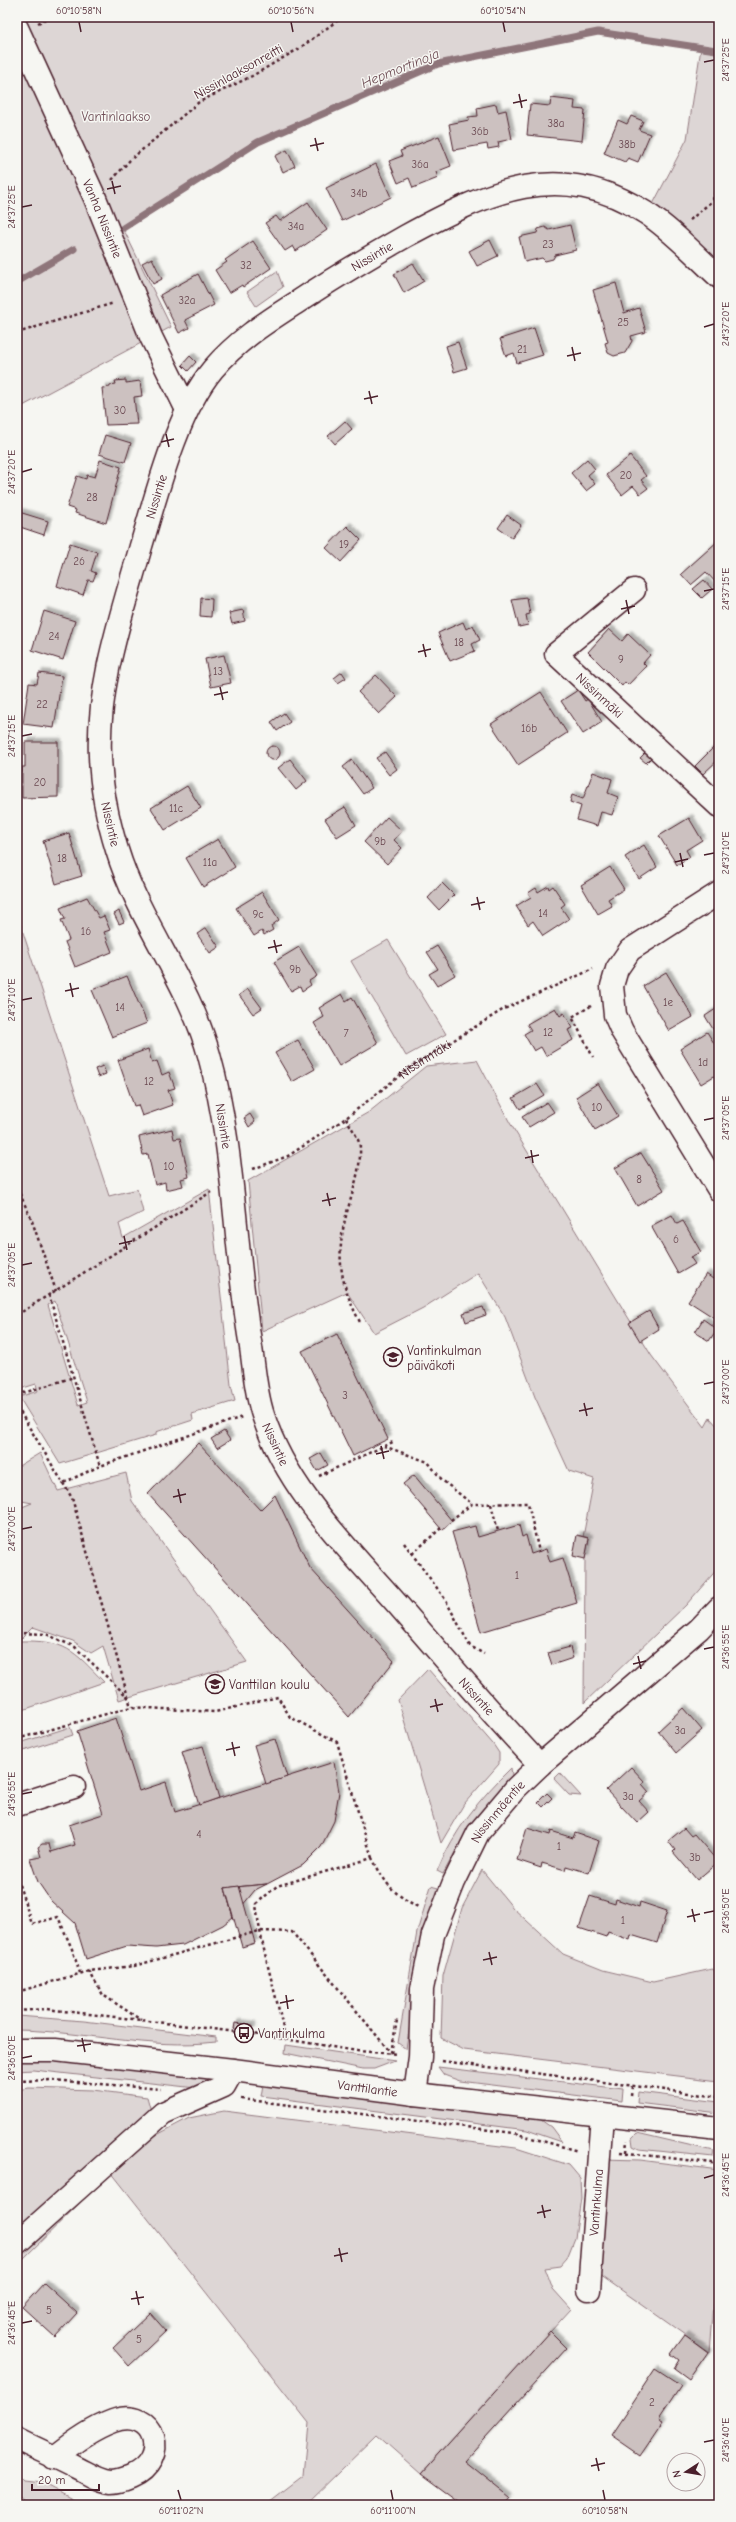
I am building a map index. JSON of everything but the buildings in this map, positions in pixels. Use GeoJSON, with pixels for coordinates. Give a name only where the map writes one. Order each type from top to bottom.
{"type":"FeatureCollection","features":[{"type":"Feature","properties":{"kind":"street","name":"Vanha Nissintie"},"geometry":{"type":"LineString","coordinates":[[17,28],[95,198],[135,297],[187,410]]}},
{"type":"Feature","properties":{"kind":"street","name":"Nissintie"},"geometry":{"type":"LineString","coordinates":[[540,1765],[453,1669],[308,1502],[280,1458],[261,1411],[246,1316],[233,1186],[223,1112],[207,1049],[197,1019],[176,975],[139,907],[117,851],[105,798],[100,753],[103,702],[112,648],[161,480],[187,410],[209,374],[240,340],[364,260],[461,208],[494,194],[533,184],[572,184],[609,195],[647,214],[719,277]]}},
{"type":"Feature","properties":{"kind":"street","name":"Nissinmäki"},"geometry":{"type":"LineString","coordinates":[[634,590],[556,654],[719,806]]}},
{"type":"Feature","properties":{"kind":"street"},"geometry":{"type":"LineString","coordinates":[[719,893],[630,950],[617,969],[612,986],[615,1015],[622,1031],[719,1190]]}},
{"type":"Feature","properties":{"kind":"street","name":"Nissinmäentie"},"geometry":{"type":"LineString","coordinates":[[415,2094],[420,2057],[422,1989],[431,1943],[454,1882],[478,1832],[516,1788],[540,1765],[699,1628],[719,1608]]}},
{"type":"Feature","properties":{"kind":"street"},"geometry":{"type":"LineString","coordinates":[[17,1805],[74,1787]]}},
{"type":"Feature","properties":{"kind":"street","name":"Vanttilantie"},"geometry":{"type":"LineString","coordinates":[[17,2050],[55,2050],[233,2070],[415,2094],[719,2128]]}},
{"type":"Feature","properties":{"kind":"street"},"geometry":{"type":"LineString","coordinates":[[17,2243],[163,2113],[224,2086],[233,2070]]}},
{"type":"Feature","properties":{"kind":"street","name":"Vantinkulma"},"geometry":{"type":"LineString","coordinates":[[589,2290],[602,2115]]}},
{"type":"Feature","properties":{"kind":"street"},"geometry":{"type":"LineString","coordinates":[[17,2439],[54,2458]]}},
{"type":"Feature","properties":{"kind":"path","name":"Nissinlaaksonreitti"},"geometry":{"type":"LineString","coordinates":[[95,198],[130,160],[199,102],[252,76],[300,48],[342,17]]}},
{"type":"Feature","properties":{"kind":"path"},"geometry":{"type":"LineString","coordinates":[[718,17],[719,24]]}},
{"type":"Feature","properties":{"kind":"path"},"geometry":{"type":"LineString","coordinates":[[672,235],[712,201],[719,182]]}},
{"type":"Feature","properties":{"kind":"path"},"geometry":{"type":"LineString","coordinates":[[17,333],[135,297]]}},
{"type":"Feature","properties":{"kind":"path","name":"Nissinmäki"},"geometry":{"type":"LineString","coordinates":[[250,1170],[288,1156],[346,1118],[412,1066],[504,1009],[594,969],[617,969]]}},
{"type":"Feature","properties":{"kind":"path"},"geometry":{"type":"LineString","coordinates":[[589,1007],[572,1016],[593,1057]]}},
{"type":"Feature","properties":{"kind":"path"},"geometry":{"type":"LineString","coordinates":[[346,1118],[360,1147],[355,1186],[343,1225],[339,1255],[348,1299],[361,1324]]}},
{"type":"Feature","properties":{"kind":"path"},"geometry":{"type":"LineString","coordinates":[[17,1315],[216,1189],[233,1186]]}},
{"type":"Feature","properties":{"kind":"path"},"geometry":{"type":"LineString","coordinates":[[17,1188],[31,1218],[56,1291]]}},
{"type":"Feature","properties":{"kind":"path"},"geometry":{"type":"LineString","coordinates":[[49,1295],[100,1466]]}},
{"type":"Feature","properties":{"kind":"path"},"geometry":{"type":"LineString","coordinates":[[17,1395],[74,1377]]}},
{"type":"Feature","properties":{"kind":"path"},"geometry":{"type":"LineString","coordinates":[[17,1407],[72,1498],[131,1707]]}},
{"type":"Feature","properties":{"kind":"path"},"geometry":{"type":"LineString","coordinates":[[63,1483],[100,1466],[261,1411]]}},
{"type":"Feature","properties":{"kind":"path"},"geometry":{"type":"LineString","coordinates":[[313,1479],[395,1441]]}},
{"type":"Feature","properties":{"kind":"path"},"geometry":{"type":"LineString","coordinates":[[384,1446],[428,1462],[442,1480],[472,1504]]}},
{"type":"Feature","properties":{"kind":"path"},"geometry":{"type":"LineString","coordinates":[[451,1520],[472,1504],[528,1503],[538,1552]]}},
{"type":"Feature","properties":{"kind":"path"},"geometry":{"type":"LineString","coordinates":[[491,1504],[498,1531]]}},
{"type":"Feature","properties":{"kind":"path"},"geometry":{"type":"LineString","coordinates":[[412,1554],[441,1528]]}},
{"type":"Feature","properties":{"kind":"path"},"geometry":{"type":"LineString","coordinates":[[404,1543],[445,1600],[470,1646],[484,1654]]}},
{"type":"Feature","properties":{"kind":"path"},"geometry":{"type":"LineString","coordinates":[[17,1633],[46,1634],[75,1647],[128,1697]]}},
{"type":"Feature","properties":{"kind":"path"},"geometry":{"type":"LineString","coordinates":[[17,1739],[131,1707],[214,1712],[278,1697],[290,1717],[337,1742],[372,1858],[387,1885],[402,1898],[420,1908]]}},
{"type":"Feature","properties":{"kind":"path"},"geometry":{"type":"LineString","coordinates":[[286,2039],[278,2002],[259,1932],[256,1904],[277,1886],[372,1858]]}},
{"type":"Feature","properties":{"kind":"path"},"geometry":{"type":"LineString","coordinates":[[17,1879],[32,1924],[58,1916],[80,1973]]}},
{"type":"Feature","properties":{"kind":"path"},"geometry":{"type":"LineString","coordinates":[[17,1992],[80,1973],[134,1966],[259,1932],[292,1932],[391,2053]]}},
{"type":"Feature","properties":{"kind":"path"},"geometry":{"type":"LineString","coordinates":[[89,1971],[103,1995],[141,2020]]}},
{"type":"Feature","properties":{"kind":"path"},"geometry":{"type":"LineString","coordinates":[[17,2011],[46,2009],[141,2020],[286,2039],[357,2051],[391,2053],[719,2097]]}},
{"type":"Feature","properties":{"kind":"path"},"geometry":{"type":"LineString","coordinates":[[17,2082],[54,2080],[166,2090]]}},
{"type":"Feature","properties":{"kind":"path"},"geometry":{"type":"LineString","coordinates":[[239,2098],[514,2133],[571,2150],[626,2152],[719,2164]]}},
{"type":"Feature","properties":{"kind":"green space","name":"Vantinlaakso"},"geometry":{"type":"Polygon","coordinates":[[[17,17],[719,17],[719,264],[652,206],[687,139],[701,48],[598,32],[438,64],[258,142],[123,228],[171,327],[21,407],[17,424],[17,17]]]}},
{"type":"Feature","properties":{"kind":"green space"},"geometry":{"type":"Polygon","coordinates":[[[277,271],[283,287],[256,306],[247,292],[277,271]]]}},
{"type":"Feature","properties":{"kind":"green space"},"geometry":{"type":"Polygon","coordinates":[[[17,914],[109,1196],[137,1189],[143,1212],[119,1224],[123,1238],[209,1189],[231,1385],[235,1401],[192,1414],[193,1420],[156,1432],[156,1435],[60,1464],[19,1397],[38,1391],[36,1384],[17,1390],[17,914]],[[55,1301],[48,1305],[78,1405],[87,1402],[55,1301]]]}},
{"type":"Feature","properties":{"kind":"green space"},"geometry":{"type":"Polygon","coordinates":[[[388,940],[446,1034],[406,1056],[351,961],[388,940]]]}},
{"type":"Feature","properties":{"kind":"green space"},"geometry":{"type":"Polygon","coordinates":[[[477,1060],[510,1123],[651,1355],[705,1427],[710,1418],[719,1428],[719,1567],[686,1605],[584,1703],[585,1559],[589,1538],[583,1537],[594,1479],[569,1471],[535,1397],[505,1317],[478,1273],[423,1308],[374,1333],[347,1292],[262,1331],[248,1181],[369,1112],[426,1066],[477,1060]]]}},
{"type":"Feature","properties":{"kind":"green space"},"geometry":{"type":"Polygon","coordinates":[[[40,1453],[58,1491],[126,1473],[132,1501],[247,1662],[119,1700],[103,1646],[91,1653],[73,1641],[33,1627],[19,1641],[48,1642],[68,1649],[84,1662],[104,1682],[17,1712],[17,1509],[32,1503],[17,1500],[17,1467],[40,1453]]]}},
{"type":"Feature","properties":{"kind":"green space"},"geometry":{"type":"Polygon","coordinates":[[[428,1669],[493,1744],[499,1753],[499,1764],[464,1804],[441,1843],[398,1700],[428,1669]]]}},
{"type":"Feature","properties":{"kind":"green space"},"geometry":{"type":"Polygon","coordinates":[[[70,1727],[73,1735],[17,1753],[17,1744],[70,1727]]]}},
{"type":"Feature","properties":{"kind":"green space"},"geometry":{"type":"Polygon","coordinates":[[[511,1768],[512,1775],[465,1834],[443,1874],[437,1871],[451,1842],[469,1815],[478,1803],[511,1768]]]}},
{"type":"Feature","properties":{"kind":"green space"},"geometry":{"type":"Polygon","coordinates":[[[560,1773],[581,1796],[569,1795],[554,1779],[560,1773]]]}},
{"type":"Feature","properties":{"kind":"green space"},"geometry":{"type":"Polygon","coordinates":[[[482,1870],[513,1908],[563,1954],[603,1970],[653,1982],[712,1969],[719,1973],[719,2081],[464,2050],[441,2038],[443,1976],[462,1908],[482,1870]]]}},
{"type":"Feature","properties":{"kind":"green space"},"geometry":{"type":"Polygon","coordinates":[[[431,1886],[438,1888],[424,1934],[406,2049],[398,2043],[417,1932],[431,1886]]]}},
{"type":"Feature","properties":{"kind":"green space"},"geometry":{"type":"Polygon","coordinates":[[[17,2016],[84,2021],[216,2037],[216,2042],[166,2044],[67,2033],[17,2030],[17,2016]]]}},
{"type":"Feature","properties":{"kind":"green space"},"geometry":{"type":"Polygon","coordinates":[[[286,2045],[395,2061],[374,2069],[363,2069],[285,2053],[286,2045]]]}},
{"type":"Feature","properties":{"kind":"green space"},"geometry":{"type":"Polygon","coordinates":[[[17,2057],[211,2077],[209,2081],[196,2088],[33,2070],[17,2071],[17,2057]]]}},
{"type":"Feature","properties":{"kind":"green space"},"geometry":{"type":"Polygon","coordinates":[[[438,2067],[623,2089],[622,2101],[460,2081],[444,2075],[438,2067]]]}},
{"type":"Feature","properties":{"kind":"green space"},"geometry":{"type":"Polygon","coordinates":[[[263,2085],[538,2118],[551,2127],[562,2142],[527,2130],[261,2096],[263,2085]]]}},
{"type":"Feature","properties":{"kind":"green space"},"geometry":{"type":"Polygon","coordinates":[[[29,2088],[93,2090],[147,2097],[151,2111],[128,2131],[153,2137],[189,2118],[224,2111],[516,2148],[569,2165],[580,2178],[581,2198],[575,2238],[567,2258],[560,2266],[545,2268],[553,2289],[571,2309],[421,2474],[377,2435],[305,2505],[265,2505],[304,2475],[309,2423],[111,2172],[17,2265],[17,2090],[29,2088]]]}},
{"type":"Feature","properties":{"kind":"green space"},"geometry":{"type":"Polygon","coordinates":[[[638,2092],[719,2102],[719,2113],[637,2103],[638,2092]]]}},
{"type":"Feature","properties":{"kind":"green space"},"geometry":{"type":"Polygon","coordinates":[[[637,2133],[714,2151],[713,2157],[639,2149],[633,2146],[632,2138],[637,2133]]]}},
{"type":"Feature","properties":{"kind":"green space"},"geometry":{"type":"Polygon","coordinates":[[[602,2159],[640,2160],[719,2170],[719,2291],[713,2304],[709,2352],[600,2275],[602,2159]]]}},
{"type":"Feature","properties":{"kind":"green space"},"geometry":{"type":"Polygon","coordinates":[[[17,2472],[25,2480],[42,2482],[85,2505],[29,2505],[17,2493],[17,2472]]]}},
{"type":"Feature","properties":{"kind":"waterway","name":"Hepmortinoja"},"geometry":{"type":"LineString","coordinates":[[123,228],[258,142],[438,64],[598,32],[716,50]]}},
{"type":"Feature","properties":{"kind":"waterway","name":"Hepmortinoja"},"geometry":{"type":"LineString","coordinates":[[17,282],[74,249]]}},
{"type":"Feature","properties":{"kind":"place","name":"Vantinkulman päiväkoti"},"geometry":{"type":"Point","coordinates":[393,1357]}},
{"type":"Feature","properties":{"kind":"place","name":"Vanttilan koulu"},"geometry":{"type":"Point","coordinates":[215,1684]}},
{"type":"Feature","properties":{"kind":"place","name":"Vantinkulma"},"geometry":{"type":"Point","coordinates":[244,2033]}}]}
